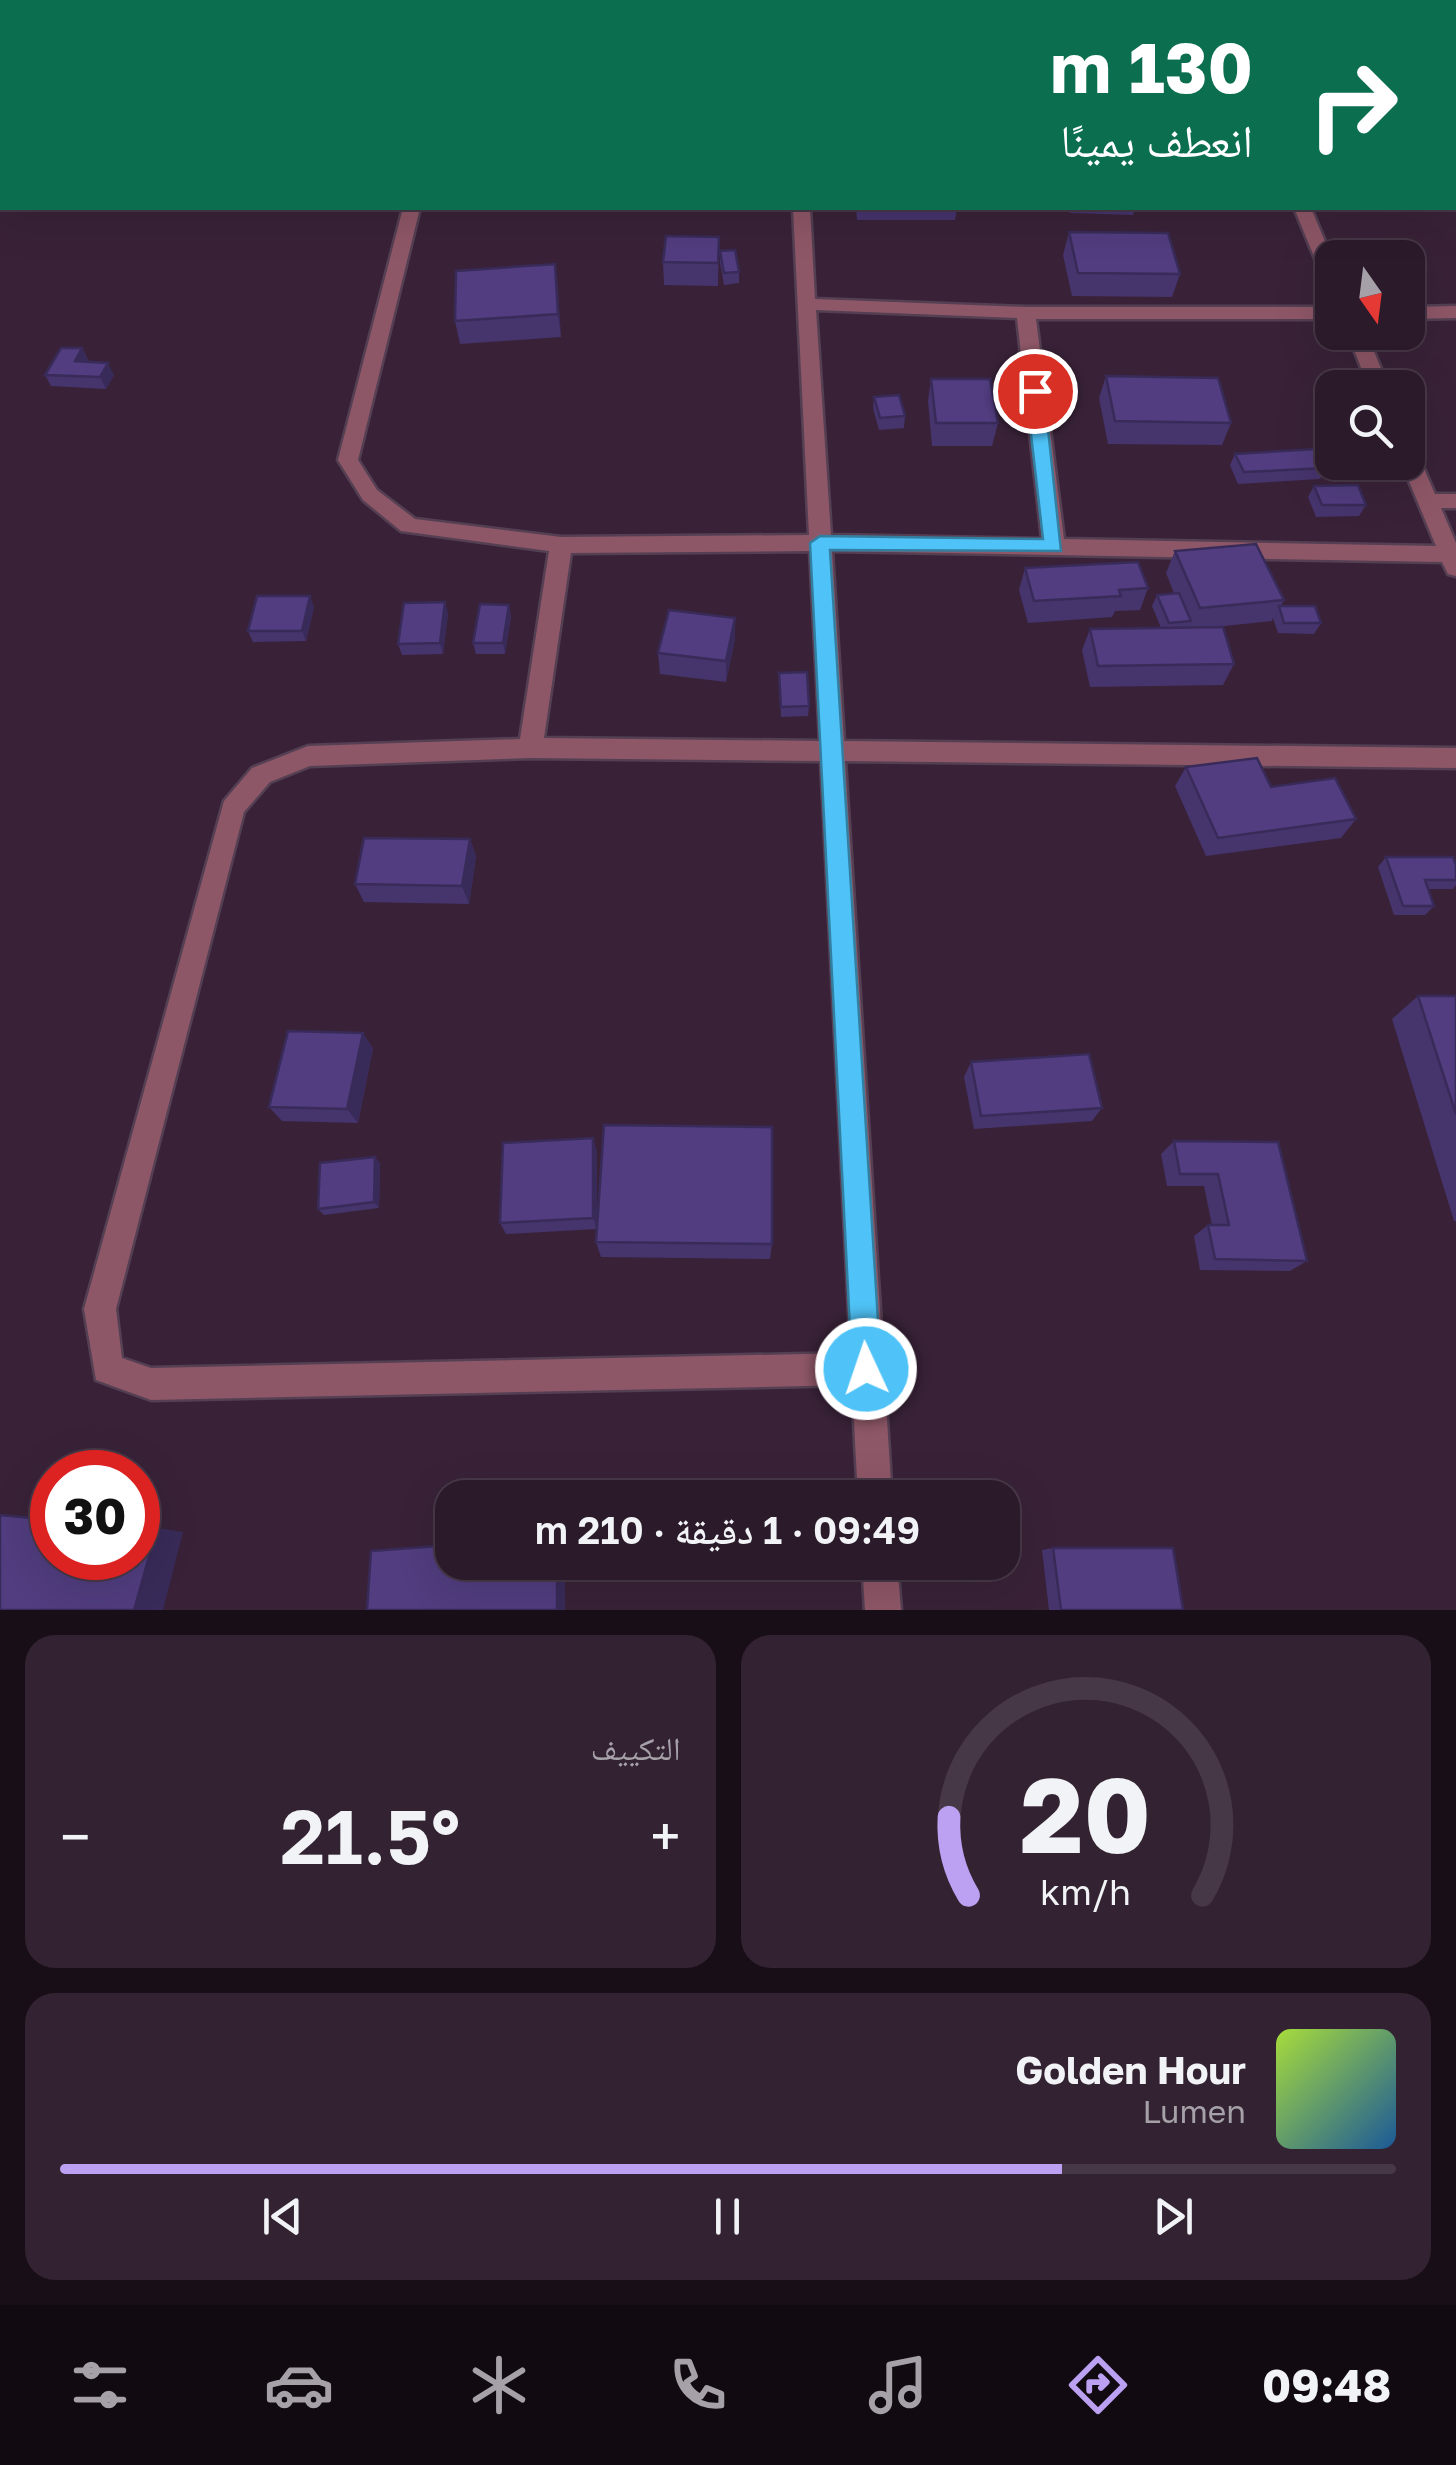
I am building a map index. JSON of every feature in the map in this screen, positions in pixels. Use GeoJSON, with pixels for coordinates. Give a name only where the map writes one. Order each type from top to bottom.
{"type":"FeatureCollection","features":[{"type":"Feature","properties":{"kind":"street"},"geometry":{"type":"LineString","coordinates":[[410,210],[348,460],[370,495],[409,526],[561,544],[1054,546],[1453,561],[1418,480]]}},
{"type":"Feature","properties":{"kind":"street"},"geometry":{"type":"LineString","coordinates":[[802,210],[804,304],[874,1480]]}},
{"type":"Feature","properties":{"kind":"street"},"geometry":{"type":"LineString","coordinates":[[1303,210],[1316,240]]}},
{"type":"Feature","properties":{"kind":"street"},"geometry":{"type":"LineString","coordinates":[[804,304],[1026,314],[1315,314]]}},
{"type":"Feature","properties":{"kind":"street"},"geometry":{"type":"LineString","coordinates":[[1425,313],[1456,312]]}},
{"type":"Feature","properties":{"kind":"street"},"geometry":{"type":"LineString","coordinates":[[1026,314],[1054,546]]}},
{"type":"Feature","properties":{"kind":"street"},"geometry":{"type":"LineString","coordinates":[[1427,501],[1456,502]]}},
{"type":"Feature","properties":{"kind":"street"},"geometry":{"type":"LineString","coordinates":[[531,748],[561,544]]}},
{"type":"Feature","properties":{"kind":"street"},"geometry":{"type":"LineString","coordinates":[[866,1369],[151,1384],[107,1370],[100,1310],[233,808],[261,774],[308,756],[531,748],[1456,758]]}},
{"type":"Feature","properties":{"kind":"street"},"geometry":{"type":"LineString","coordinates":[[881,1580],[883,1610]]}},
{"type":"Feature","properties":{"kind":"building"},"geometry":{"type":"Polygon","coordinates":[[[1069,232],[1168,233],[1180,274],[1078,273],[1069,232]]]}},
{"type":"Feature","properties":{"kind":"building"},"geometry":{"type":"Polygon","coordinates":[[[666,236],[719,237],[718,263],[663,262],[666,236]]]}},
{"type":"Feature","properties":{"kind":"building"},"geometry":{"type":"Polygon","coordinates":[[[735,250],[739,272],[724,273],[720,251],[735,250]]]}},
{"type":"Feature","properties":{"kind":"building"},"geometry":{"type":"Polygon","coordinates":[[[555,264],[558,314],[455,321],[456,271],[555,264]]]}},
{"type":"Feature","properties":{"kind":"building"},"geometry":{"type":"Polygon","coordinates":[[[61,348],[82,348],[75,361],[108,363],[100,377],[45,375],[61,348]]]}},
{"type":"Feature","properties":{"kind":"building"},"geometry":{"type":"Polygon","coordinates":[[[1106,376],[1218,378],[1231,423],[1115,421],[1106,376]]]}},
{"type":"Feature","properties":{"kind":"building"},"geometry":{"type":"Polygon","coordinates":[[[931,379],[990,379],[998,423],[936,423],[931,379]]]}},
{"type":"Feature","properties":{"kind":"building"},"geometry":{"type":"Polygon","coordinates":[[[899,395],[905,416],[880,418],[874,397],[899,395]]]}},
{"type":"Feature","properties":{"kind":"building"},"geometry":{"type":"Polygon","coordinates":[[[1315,449],[1315,469],[1244,472],[1235,454],[1315,449]]]}},
{"type":"Feature","properties":{"kind":"building"},"geometry":{"type":"Polygon","coordinates":[[[1358,485],[1366,505],[1322,505],[1314,486],[1358,485]]]}},
{"type":"Feature","properties":{"kind":"building"},"geometry":{"type":"Polygon","coordinates":[[[1256,544],[1284,600],[1200,608],[1175,551],[1256,544]]]}},
{"type":"Feature","properties":{"kind":"building"},"geometry":{"type":"Polygon","coordinates":[[[1138,562],[1148,588],[1119,590],[1121,596],[1034,601],[1025,568],[1138,562]]]}},
{"type":"Feature","properties":{"kind":"building"},"geometry":{"type":"Polygon","coordinates":[[[1179,593],[1191,621],[1169,623],[1157,595],[1179,593]]]}},
{"type":"Feature","properties":{"kind":"building"},"geometry":{"type":"Polygon","coordinates":[[[257,596],[310,596],[302,631],[248,631],[257,596]]]}},
{"type":"Feature","properties":{"kind":"building"},"geometry":{"type":"Polygon","coordinates":[[[445,602],[440,643],[398,644],[404,603],[445,602]]]}},
{"type":"Feature","properties":{"kind":"building"},"geometry":{"type":"Polygon","coordinates":[[[480,604],[509,605],[503,643],[473,643],[480,604]]]}},
{"type":"Feature","properties":{"kind":"building"},"geometry":{"type":"Polygon","coordinates":[[[1279,606],[1315,606],[1321,623],[1284,623],[1279,606]]]}},
{"type":"Feature","properties":{"kind":"building"},"geometry":{"type":"Polygon","coordinates":[[[669,610],[735,618],[726,661],[658,653],[669,610]]]}},
{"type":"Feature","properties":{"kind":"building"},"geometry":{"type":"Polygon","coordinates":[[[1223,627],[1234,664],[1098,666],[1090,629],[1223,627]]]}},
{"type":"Feature","properties":{"kind":"building"},"geometry":{"type":"Polygon","coordinates":[[[807,672],[809,706],[781,707],[779,673],[807,672]]]}},
{"type":"Feature","properties":{"kind":"building"},"geometry":{"type":"Polygon","coordinates":[[[1257,758],[1271,787],[1335,778],[1356,819],[1218,838],[1186,767],[1257,758]]]}},
{"type":"Feature","properties":{"kind":"building"},"geometry":{"type":"Polygon","coordinates":[[[364,838],[470,839],[462,886],[355,884],[364,838]]]}},
{"type":"Feature","properties":{"kind":"building"},"geometry":{"type":"Polygon","coordinates":[[[1386,857],[1453,857],[1456,880],[1425,880],[1434,906],[1403,906],[1386,857]]]}},
{"type":"Feature","properties":{"kind":"building"},"geometry":{"type":"Polygon","coordinates":[[[1418,996],[1456,996],[1456,1114],[1418,996]]]}},
{"type":"Feature","properties":{"kind":"building"},"geometry":{"type":"Polygon","coordinates":[[[288,1031],[363,1033],[347,1109],[269,1107],[288,1031]]]}},
{"type":"Feature","properties":{"kind":"building"},"geometry":{"type":"Polygon","coordinates":[[[1089,1054],[1102,1108],[981,1116],[971,1062],[1089,1054]]]}},
{"type":"Feature","properties":{"kind":"building"},"geometry":{"type":"Polygon","coordinates":[[[604,1125],[772,1127],[772,1244],[596,1242],[604,1125]]]}},
{"type":"Feature","properties":{"kind":"building"},"geometry":{"type":"Polygon","coordinates":[[[593,1138],[593,1218],[500,1223],[503,1143],[593,1138]]]}},
{"type":"Feature","properties":{"kind":"building"},"geometry":{"type":"Polygon","coordinates":[[[1174,1141],[1278,1142],[1307,1261],[1215,1259],[1208,1225],[1229,1225],[1218,1174],[1180,1174],[1174,1141]]]}},
{"type":"Feature","properties":{"kind":"building"},"geometry":{"type":"Polygon","coordinates":[[[375,1157],[374,1202],[318,1209],[320,1163],[375,1157]]]}},
{"type":"Feature","properties":{"kind":"building"},"geometry":{"type":"Polygon","coordinates":[[[0,1515],[30,1518],[30,1580],[142,1580],[134,1610],[0,1610],[0,1515]]]}},
{"type":"Feature","properties":{"kind":"building"},"geometry":{"type":"Polygon","coordinates":[[[435,1546],[435,1580],[557,1580],[557,1610],[367,1610],[371,1551],[435,1546]]]}},
{"type":"Feature","properties":{"kind":"building"},"geometry":{"type":"Polygon","coordinates":[[[1053,1548],[1173,1548],[1183,1610],[1061,1610],[1053,1548]]]}},
{"type":"Feature","properties":{"kind":"route"},"geometry":{"type":"LineString","coordinates":[[866,1369],[820,543],[1054,546],[1035,391]]}}]}
